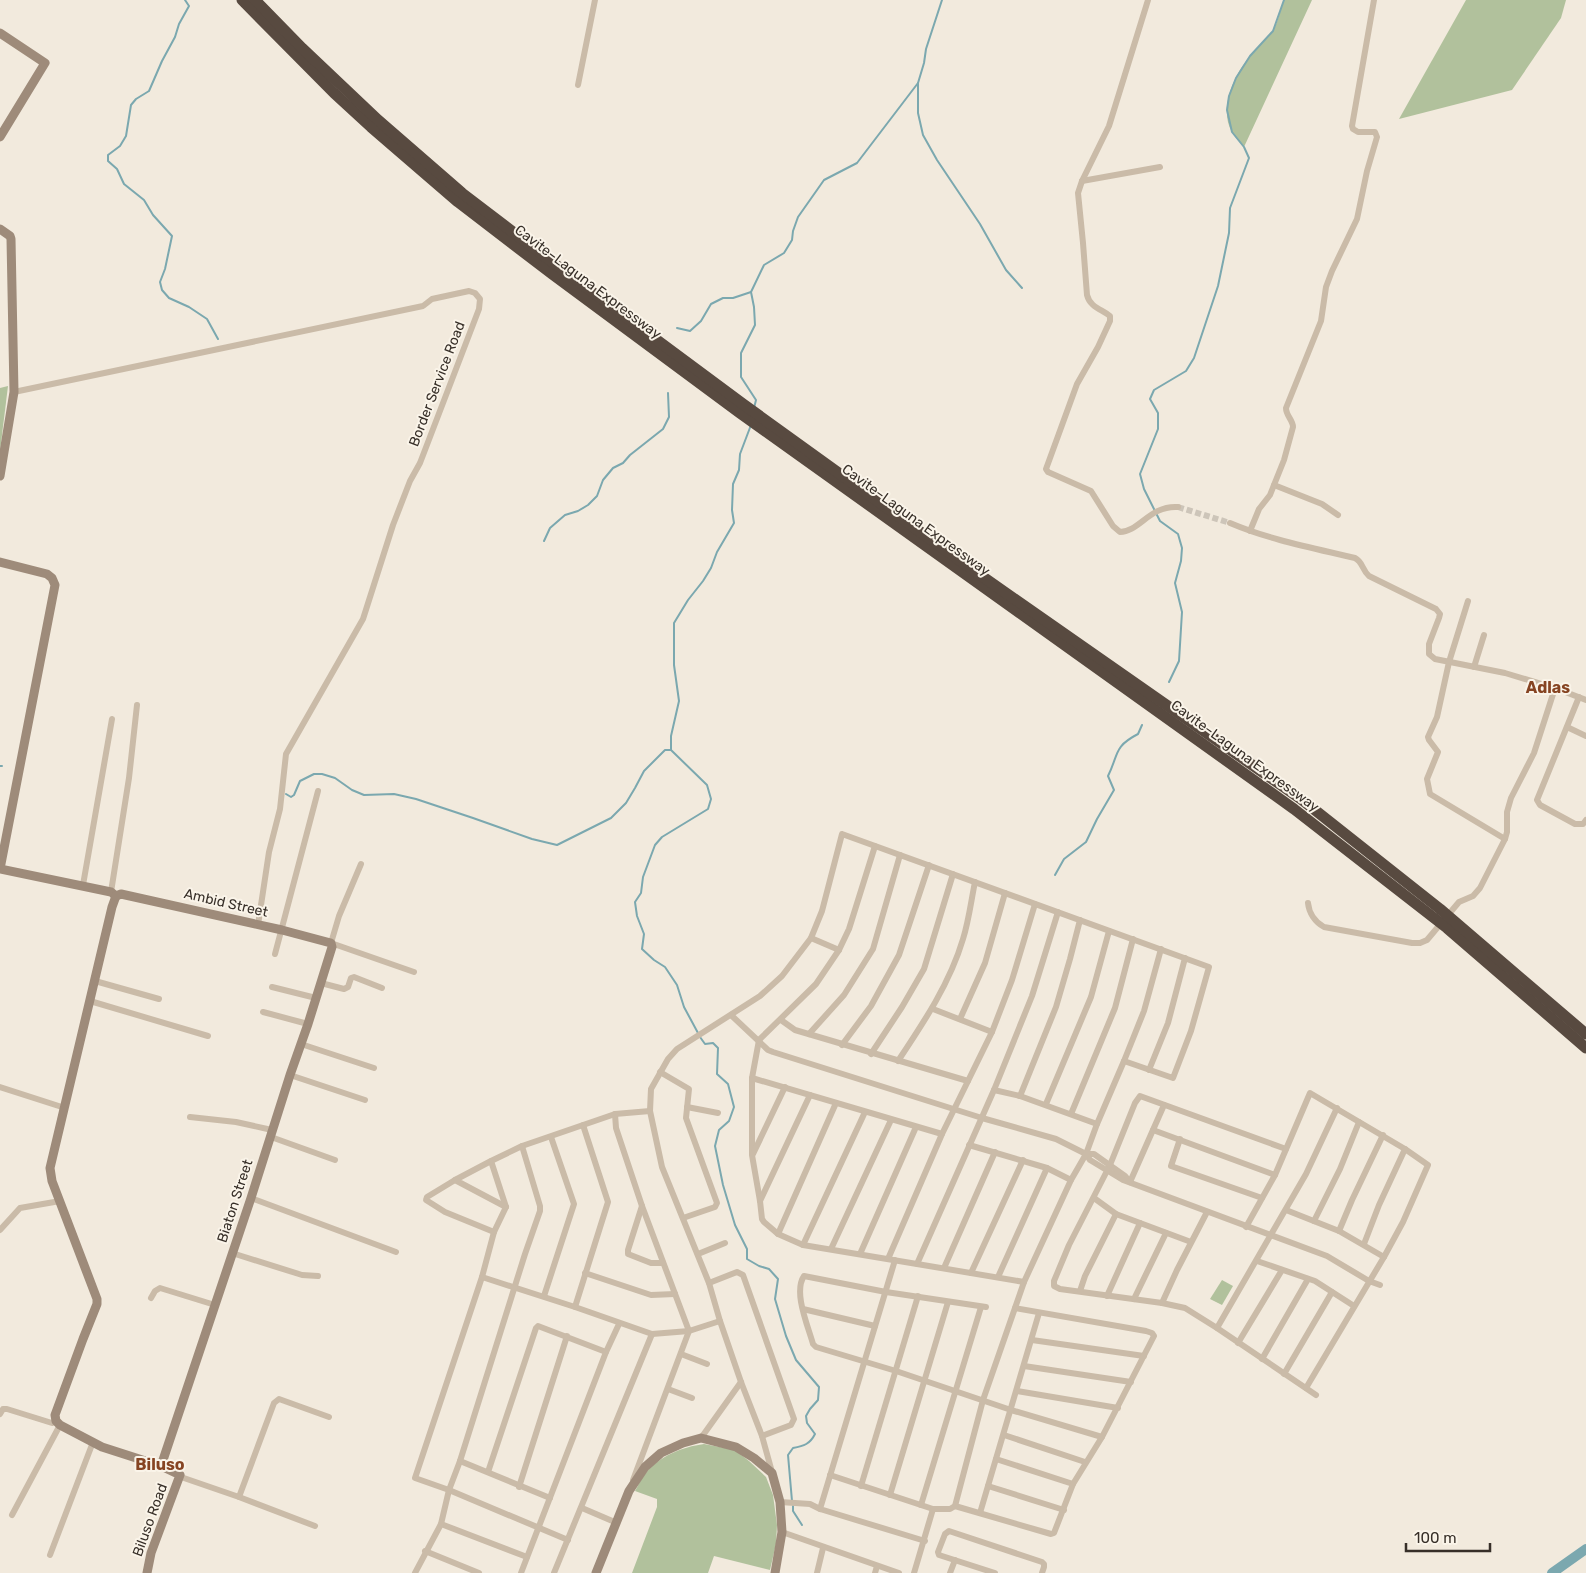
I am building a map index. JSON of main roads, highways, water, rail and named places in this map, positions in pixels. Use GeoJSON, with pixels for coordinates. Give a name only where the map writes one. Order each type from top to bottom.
{"type":"FeatureCollection","features":[{"type":"Feature","properties":{"kind":"highway","name":"Cavite–Laguna Expressway"},"geometry":{"type":"LineString","coordinates":[[242,0],[370,127],[458,202],[545,269],[742,408],[960,566],[1300,799],[1440,909],[1586,1034]]}},
{"type":"Feature","properties":{"kind":"highway","name":"Cavite–Laguna Expressway"},"geometry":{"type":"LineString","coordinates":[[255,0],[302,48],[372,114],[462,193],[742,408]]}},
{"type":"Feature","properties":{"kind":"highway","name":"Cavite–Laguna Expressway"},"geometry":{"type":"LineString","coordinates":[[973,575],[1294,809],[1447,928],[1586,1048]]}},
{"type":"Feature","properties":{"kind":"waterway"},"geometry":{"type":"LineString","coordinates":[[185,0],[189,6],[179,24],[175,37],[149,91],[136,99],[131,105],[126,136],[120,146],[108,155],[108,161],[117,169],[124,184],[144,200],[153,215],[172,236],[165,269],[160,282],[162,290],[169,298],[189,307],[207,319],[218,339]]}},
{"type":"Feature","properties":{"kind":"waterway"},"geometry":{"type":"LineString","coordinates":[[942,0],[926,49],[918,83],[918,113],[923,135],[937,160],[980,224],[1006,270],[1022,288]]}},
{"type":"Feature","properties":{"kind":"waterway"},"geometry":{"type":"LineString","coordinates":[[1169,682],[1179,661],[1182,612],[1175,583],[1181,561],[1182,548],[1178,534],[1160,521],[1144,489],[1140,474],[1158,429],[1158,413],[1150,399],[1154,390],[1186,371],[1194,358],[1218,286],[1229,233],[1230,208],[1249,158],[1244,147],[1232,132],[1227,110],[1229,96],[1236,78],[1250,56],[1273,31],[1284,0]]}},
{"type":"Feature","properties":{"kind":"waterway"},"geometry":{"type":"LineString","coordinates":[[754,408],[756,400],[741,377],[741,353],[755,325],[751,292],[764,265],[784,253],[792,240],[798,217],[824,180],[857,163],[918,83]]}},
{"type":"Feature","properties":{"kind":"waterway"},"geometry":{"type":"LineString","coordinates":[[677,328],[690,331],[701,321],[711,304],[723,298],[733,298],[751,292]]}},
{"type":"Feature","properties":{"kind":"waterway"},"geometry":{"type":"LineString","coordinates":[[544,541],[550,528],[565,515],[578,511],[597,496],[603,480],[613,468],[623,463],[630,455],[663,429],[669,417],[668,393]]}},
{"type":"Feature","properties":{"kind":"waterway"},"geometry":{"type":"LineString","coordinates":[[698,1033],[684,1007],[677,985],[665,967],[642,949],[644,934],[637,916],[635,902],[641,893],[643,877],[655,845],[662,837],[708,809],[711,799],[707,785],[671,750],[671,736],[679,701],[674,665],[674,623],[711,568],[717,552],[734,523],[732,510],[733,484],[739,470],[740,454],[751,425]]}},
{"type":"Feature","properties":{"kind":"waterway"},"geometry":{"type":"LineString","coordinates":[[1055,875],[1064,859],[1086,842],[1114,790],[1108,776],[1120,747],[1138,734],[1142,725]]}},
{"type":"Feature","properties":{"kind":"waterway"},"geometry":{"type":"LineString","coordinates":[[286,794],[291,797],[294,795],[300,781],[314,774],[322,774],[335,778],[352,790],[364,795],[394,794],[416,799],[532,839],[557,845],[611,818],[626,803],[644,771],[665,750],[671,750]]}},
{"type":"Feature","properties":{"kind":"waterway"},"geometry":{"type":"LineString","coordinates":[[700,1037],[705,1044],[713,1043],[718,1048],[717,1074],[728,1084],[734,1107],[729,1121],[719,1130],[715,1146],[723,1185],[735,1225],[747,1249],[747,1259],[769,1269],[778,1279],[775,1299],[786,1336],[796,1360],[819,1387],[818,1400],[806,1416],[807,1423],[815,1434],[809,1442],[793,1448],[788,1455],[792,1501]]}},
{"type":"Feature","properties":{"kind":"waterway"},"geometry":{"type":"LineString","coordinates":[[793,1506],[793,1511],[802,1525]]}},
{"type":"Feature","properties":{"kind":"waterway"},"geometry":{"type":"LineString","coordinates":[[1552,1573],[1586,1549]]}},
{"type":"Feature","properties":{"kind":"tunnel"},"geometry":{"type":"LineString","coordinates":[[1178,507],[1230,523]]}},
{"type":"Feature","properties":{"kind":"district","name":"Adlas"},"geometry":{"type":"Point","coordinates":[1548,687]}},
{"type":"Feature","properties":{"kind":"district","name":"Biluso"},"geometry":{"type":"Point","coordinates":[160,1464]}}]}
